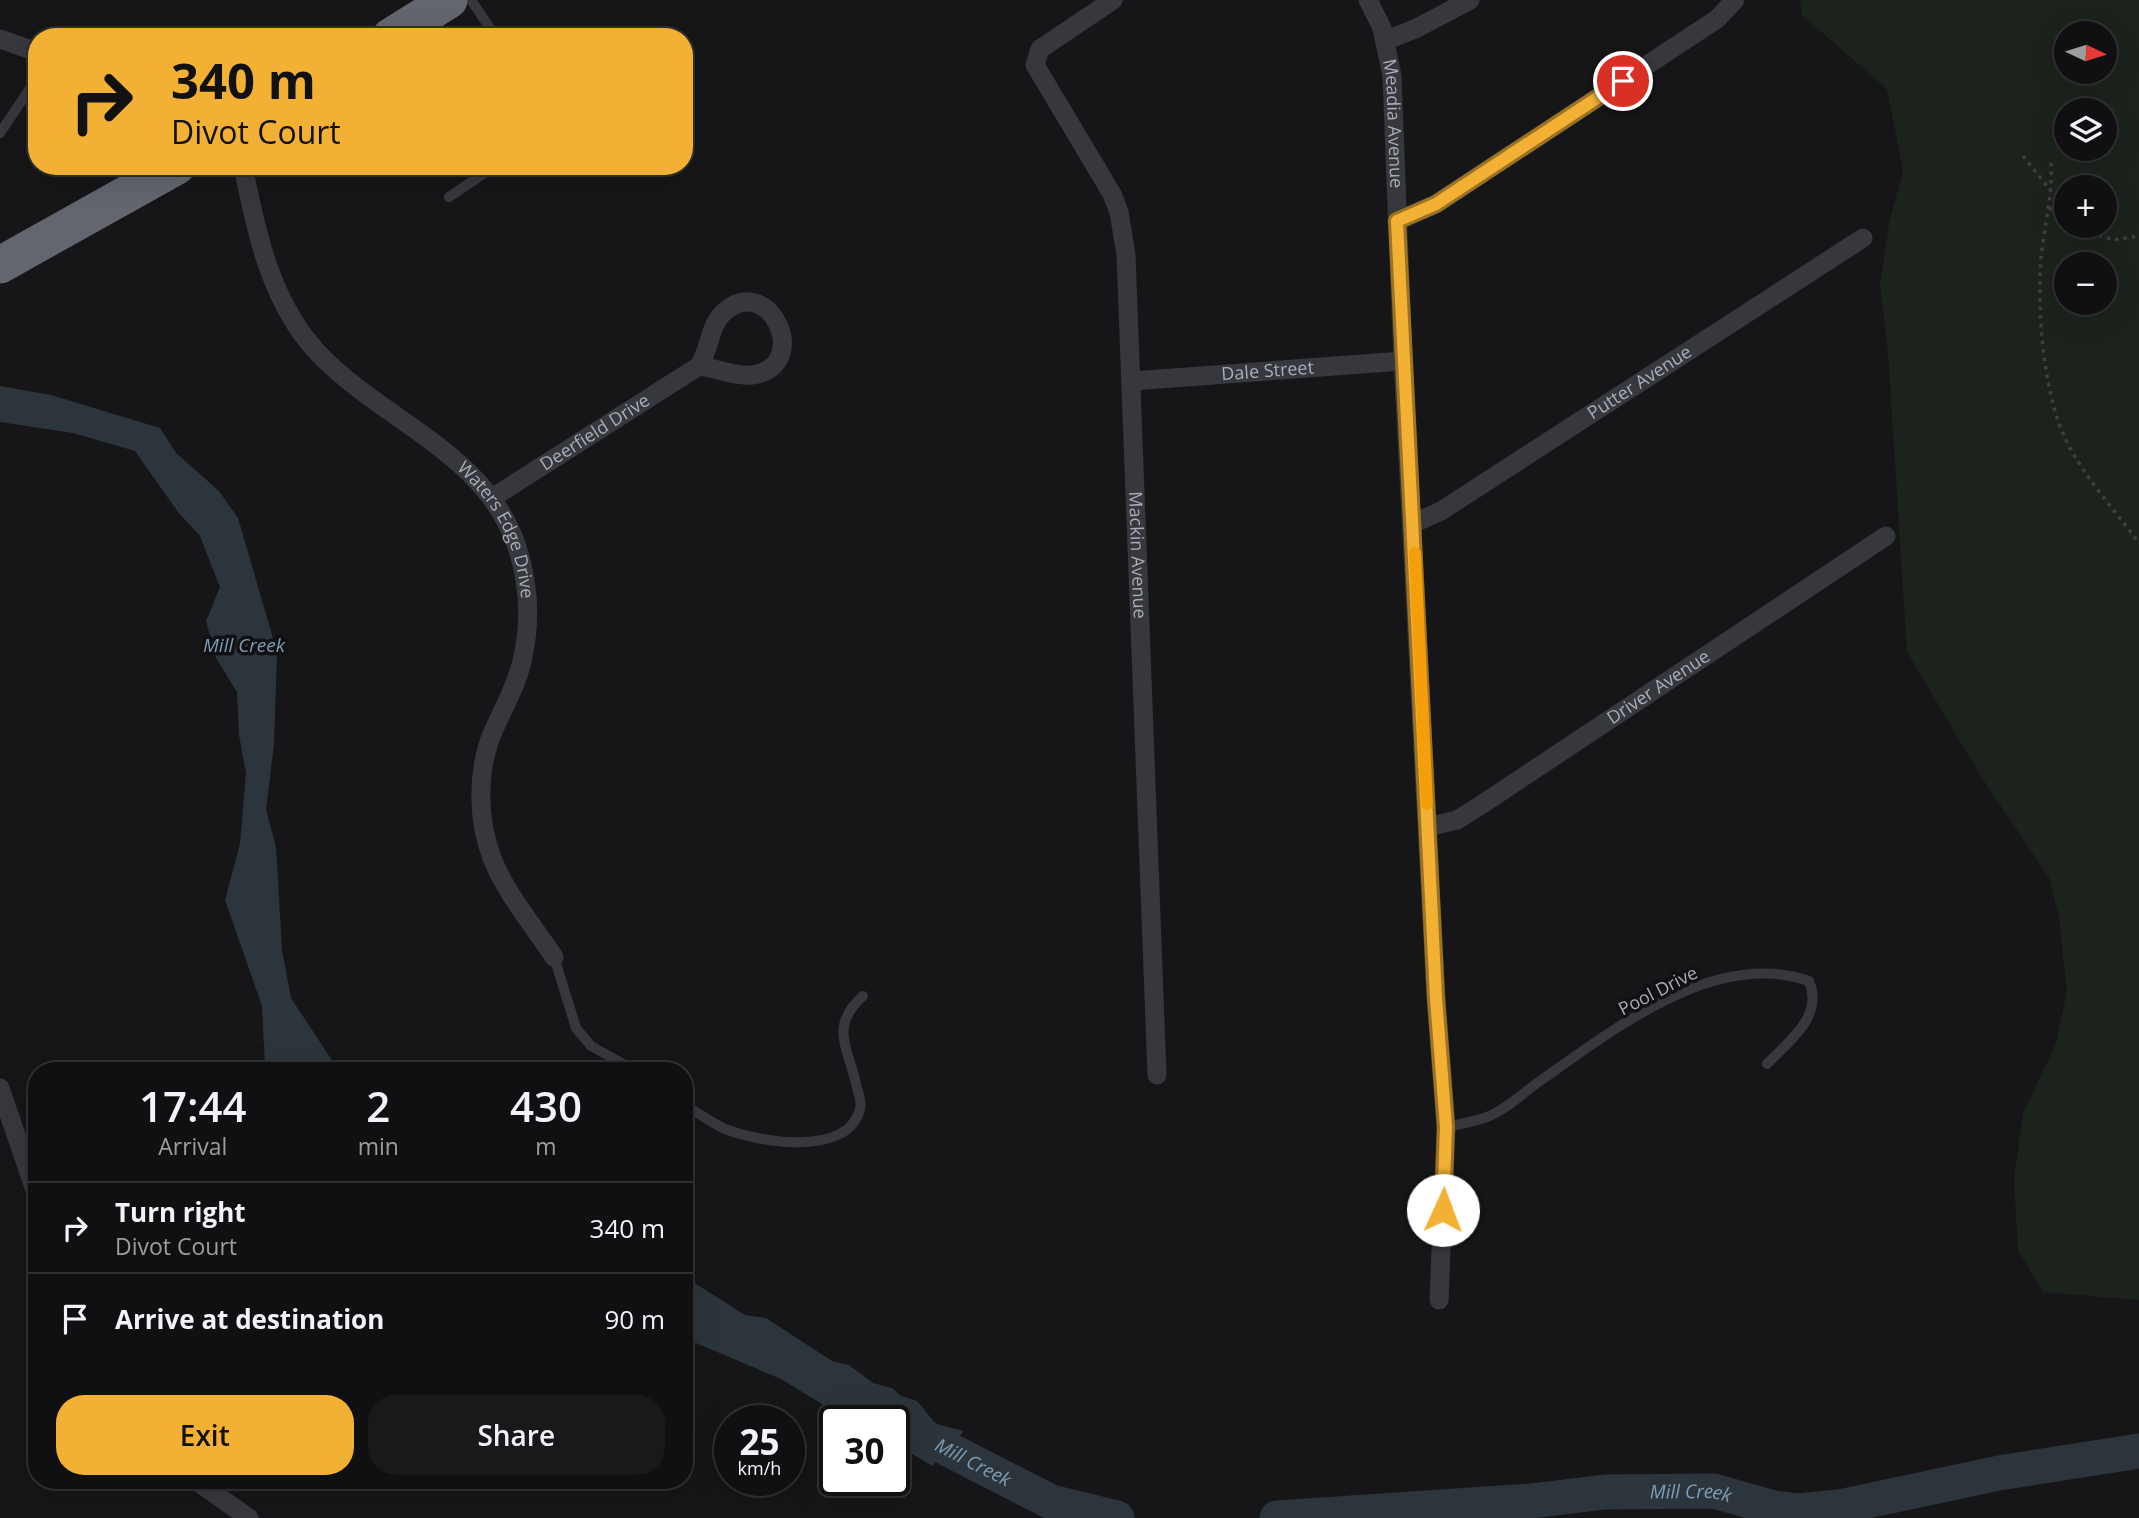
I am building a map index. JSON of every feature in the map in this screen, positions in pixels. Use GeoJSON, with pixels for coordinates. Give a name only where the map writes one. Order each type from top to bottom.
{"type":"FeatureCollection","features":[{"type":"Feature","properties":{"kind":"highway"},"geometry":{"type":"LineString","coordinates":[[404,28],[449,0]]}},
{"type":"Feature","properties":{"kind":"highway"},"geometry":{"type":"LineString","coordinates":[[0,265],[161,175]]}},
{"type":"Feature","properties":{"kind":"street","name":"Mackin Avenue"},"geometry":{"type":"LineString","coordinates":[[1113,0],[1052,39],[1040,49],[1035,65],[1098,169],[1119,212],[1126,255],[1157,1075]]}},
{"type":"Feature","properties":{"kind":"street","name":"Meadia Avenue"},"geometry":{"type":"LineString","coordinates":[[1367,0],[1386,40],[1392,76],[1404,361],[1446,1127],[1439,1300]]}},
{"type":"Feature","properties":{"kind":"street"},"geometry":{"type":"LineString","coordinates":[[1386,40],[1415,29],[1470,0]]}},
{"type":"Feature","properties":{"kind":"street"},"geometry":{"type":"LineString","coordinates":[[1397,221],[1436,204],[1717,19],[1735,0]]}},
{"type":"Feature","properties":{"kind":"street"},"geometry":{"type":"LineString","coordinates":[[0,39],[28,49]]}},
{"type":"Feature","properties":{"kind":"street","name":"Waters Edge Drive"},"geometry":{"type":"LineString","coordinates":[[245,175],[265,260],[296,324],[317,352],[346,381],[470,472],[492,498],[516,545],[528,604],[522,662],[489,741],[483,768],[481,800],[492,858],[503,882],[554,957]]}},
{"type":"Feature","properties":{"kind":"street","name":"Putter Avenue"},"geometry":{"type":"LineString","coordinates":[[1414,523],[1441,511],[1863,238]]}},
{"type":"Feature","properties":{"kind":"street"},"geometry":{"type":"LineString","coordinates":[[742,303],[757,304],[774,315],[780,325],[783,343],[780,355],[764,371],[739,374],[699,366],[708,352],[714,326],[730,307],[742,303]]}},
{"type":"Feature","properties":{"kind":"street","name":"Dale Street"},"geometry":{"type":"LineString","coordinates":[[1132,381],[1404,361]]}},
{"type":"Feature","properties":{"kind":"street","name":"Deerfield Drive"},"geometry":{"type":"LineString","coordinates":[[492,498],[699,366]]}},
{"type":"Feature","properties":{"kind":"street","name":"Driver Avenue"},"geometry":{"type":"LineString","coordinates":[[1428,827],[1457,820],[1481,805],[1886,536]]}},
{"type":"Feature","properties":{"kind":"street"},"geometry":{"type":"LineString","coordinates":[[0,1088],[28,1170]]}},
{"type":"Feature","properties":{"kind":"street"},"geometry":{"type":"LineString","coordinates":[[208,1489],[249,1518]]}},
{"type":"Feature","properties":{"kind":"lane"},"geometry":{"type":"LineString","coordinates":[[471,0],[490,28]]}},
{"type":"Feature","properties":{"kind":"lane"},"geometry":{"type":"LineString","coordinates":[[0,133],[28,91]]}},
{"type":"Feature","properties":{"kind":"lane"},"geometry":{"type":"LineString","coordinates":[[449,197],[482,175]]}},
{"type":"Feature","properties":{"kind":"lane"},"geometry":{"type":"LineString","coordinates":[[554,957],[576,1028],[591,1046],[620,1062]]}},
{"type":"Feature","properties":{"kind":"lane","name":"Pool Drive"},"geometry":{"type":"LineString","coordinates":[[1446,1127],[1489,1116],[1622,1027],[1693,988],[1723,978],[1762,973],[1809,981],[1815,994],[1813,1009],[1805,1022],[1767,1064]]}},
{"type":"Feature","properties":{"kind":"lane"},"geometry":{"type":"LineString","coordinates":[[693,1110],[725,1129],[769,1140],[807,1143],[840,1135],[853,1124],[861,1108],[842,1026],[849,1009],[863,996]]}},
{"type":"Feature","properties":{"kind":"path"},"geometry":{"type":"LineString","coordinates":[[2023,156],[2051,191]]}},
{"type":"Feature","properties":{"kind":"path"},"geometry":{"type":"LineString","coordinates":[[2052,163],[2051,191],[2041,257],[2040,306],[2044,353],[2057,416],[2064,438],[2084,471],[2139,543]]}},
{"type":"Feature","properties":{"kind":"path"},"geometry":{"type":"LineString","coordinates":[[2049,208],[2054,211]]}},
{"type":"Feature","properties":{"kind":"path"},"geometry":{"type":"LineString","coordinates":[[2108,238],[2113,240],[2139,236]]}},
{"type":"Feature","properties":{"kind":"shaded area"},"geometry":{"type":"Polygon","coordinates":[[[1800,0],[2139,0],[2139,1300],[2043,1292],[2018,1250],[2014,1179],[2023,1114],[2056,1043],[2067,992],[2059,918],[2049,878],[1982,778],[1907,652],[1888,352],[1880,284],[1889,224],[1903,170],[1887,89],[1802,15],[1800,0]]]}},
{"type":"Feature","properties":{"kind":"water","name":"Mill Creek"},"geometry":{"type":"Polygon","coordinates":[[[0,386],[51,395],[160,428],[176,453],[219,491],[238,518],[277,652],[274,744],[266,810],[276,847],[282,950],[291,998],[333,1062],[265,1062],[262,1006],[225,900],[240,844],[246,773],[239,735],[237,692],[216,658],[206,621],[220,587],[200,536],[178,512],[135,451],[73,433],[0,422],[0,386]]]}},
{"type":"Feature","properties":{"kind":"water","name":"Mill Creek"},"geometry":{"type":"Polygon","coordinates":[[[693,1282],[745,1315],[766,1318],[832,1361],[849,1365],[873,1383],[892,1388],[901,1396],[917,1401],[936,1424],[964,1431],[932,1466],[910,1453],[910,1405],[824,1405],[781,1379],[693,1342],[693,1282]]]}},
{"type":"Feature","properties":{"kind":"waterway","name":"Mill Creek"},"geometry":{"type":"LineString","coordinates":[[910,1430],[1051,1502],[1117,1518]]}},
{"type":"Feature","properties":{"kind":"waterway","name":"Mill Creek"},"geometry":{"type":"LineString","coordinates":[[1277,1518],[1531,1501],[1605,1492],[1714,1491],[1774,1508],[1797,1511],[1839,1507],[1999,1473],[2139,1451]]}},
{"type":"Feature","properties":{"kind":"slow traffic"},"geometry":{"type":"LineString","coordinates":[[1415,553],[1427,804]]}},
{"type":"Feature","properties":{"kind":"route"},"geometry":{"type":"LineString","coordinates":[[1443,1210],[1446,1127],[1436,998],[1397,221],[1436,204],[1623,81]]}}]}
